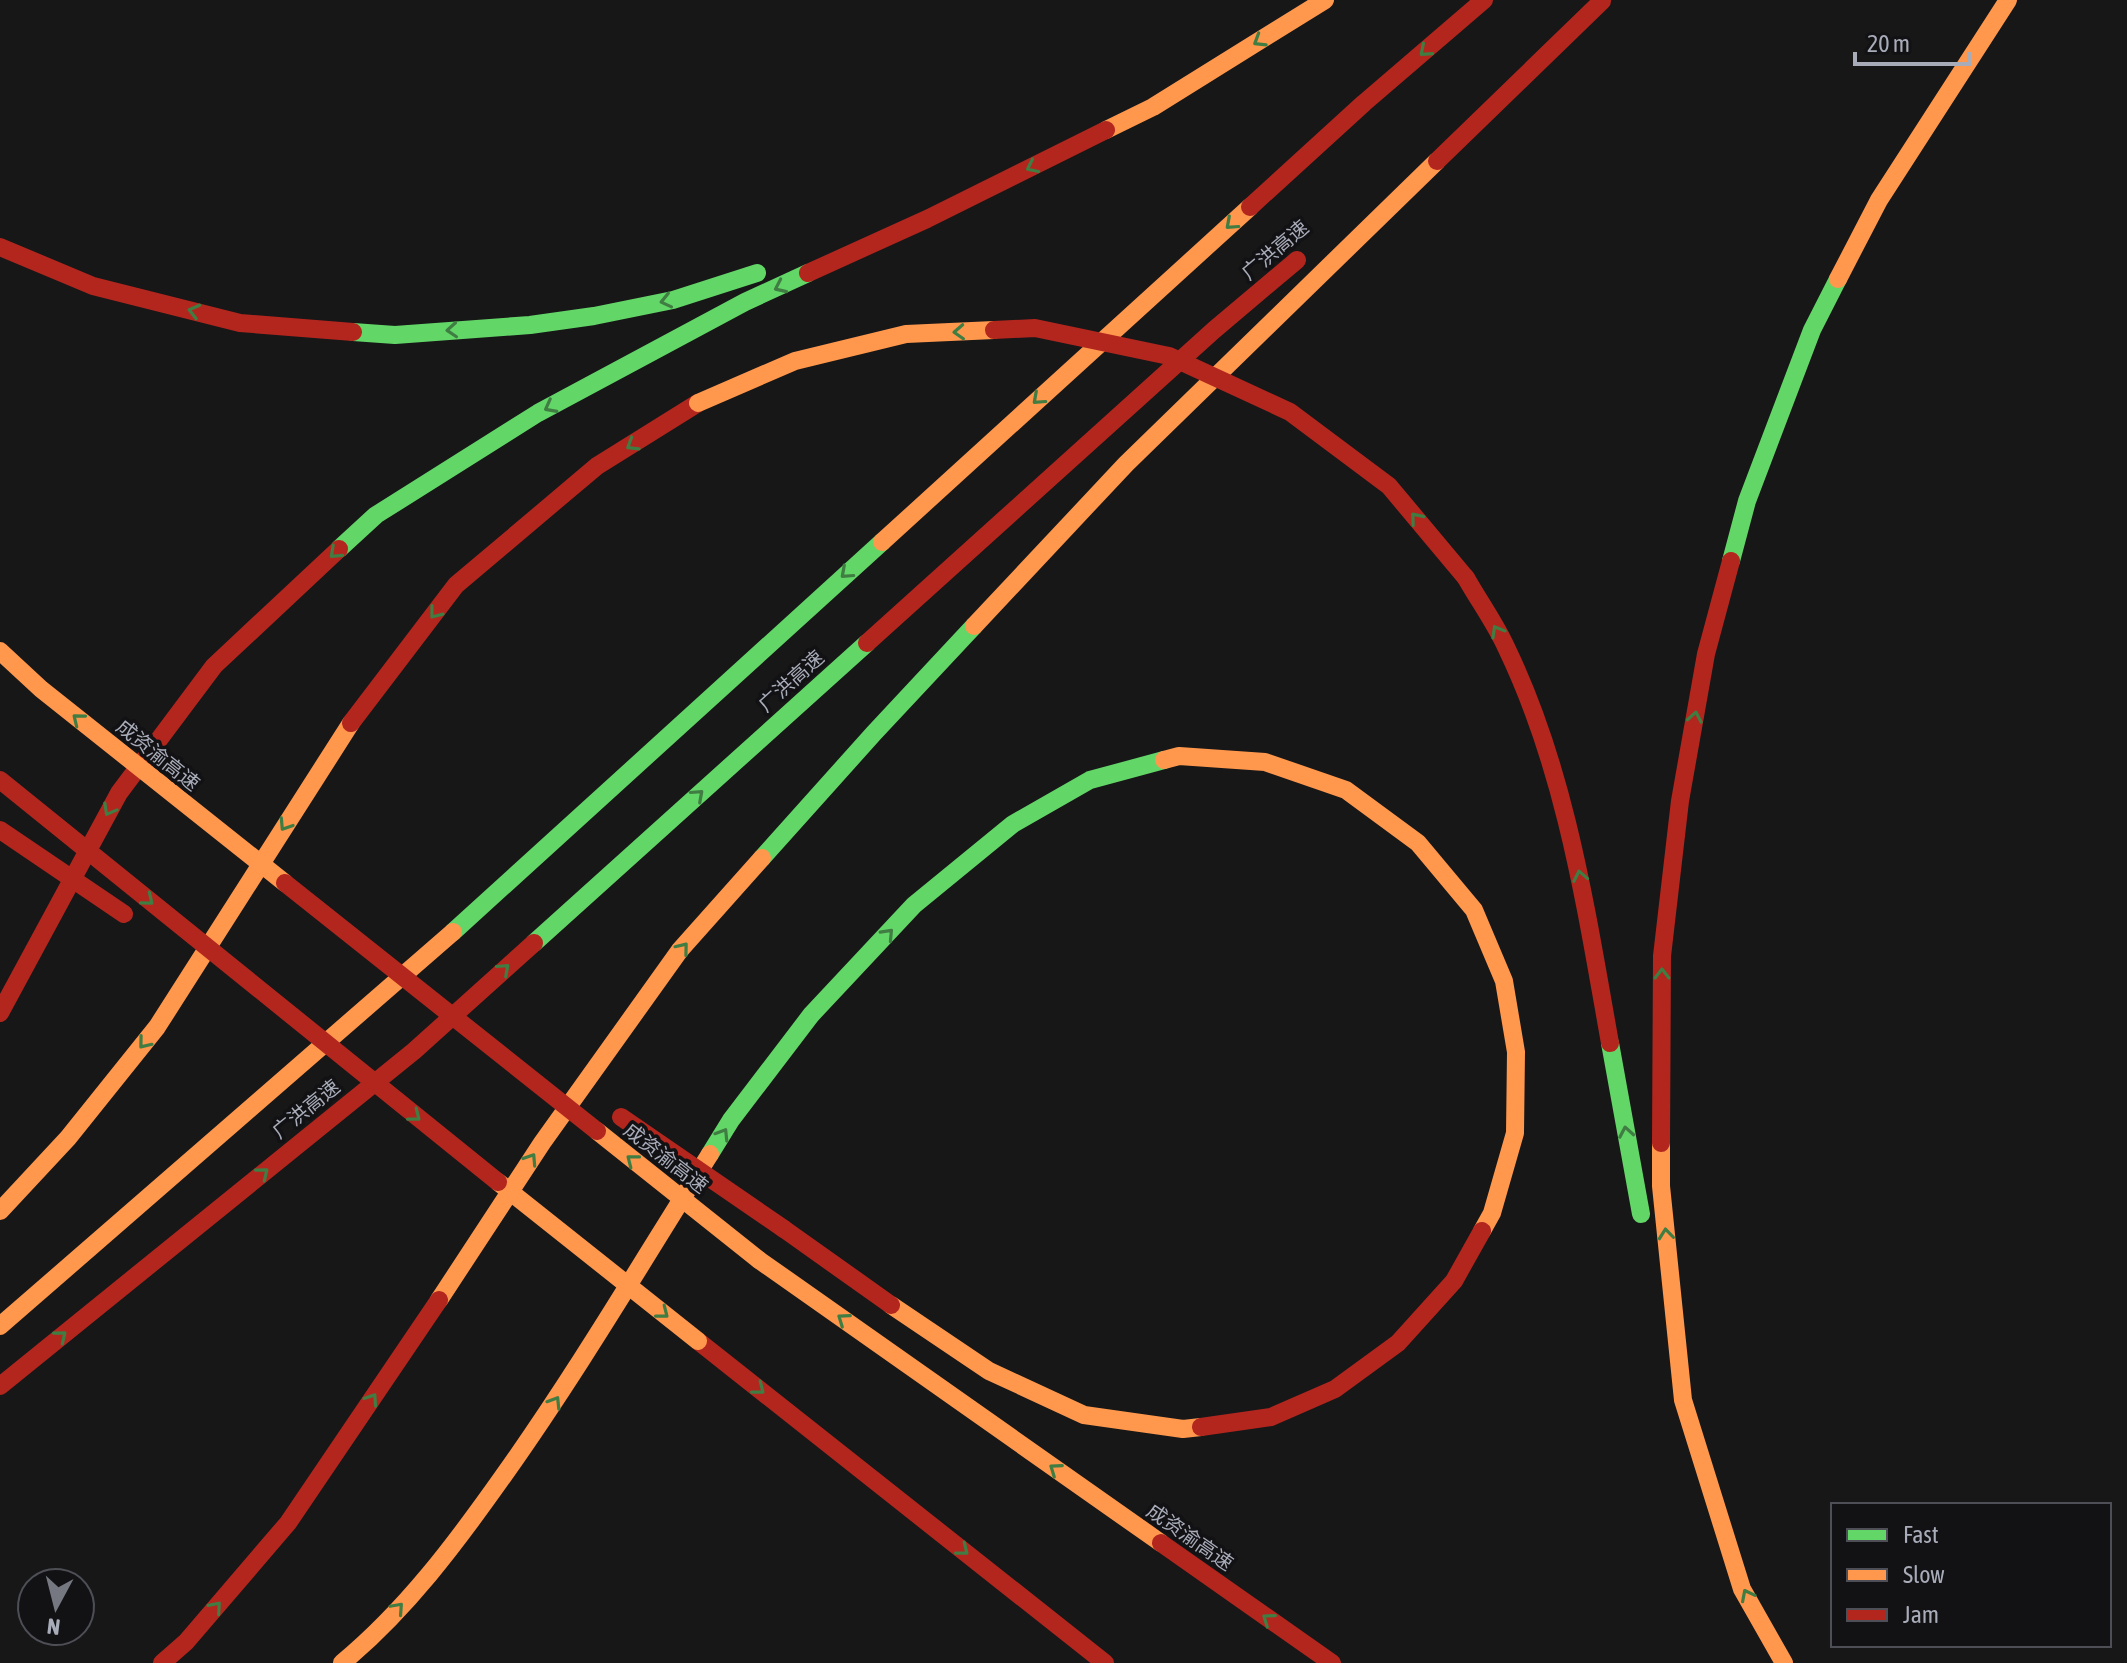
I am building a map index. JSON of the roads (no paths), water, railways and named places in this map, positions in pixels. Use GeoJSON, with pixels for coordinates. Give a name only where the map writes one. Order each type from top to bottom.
{"type":"FeatureCollection","features":[{"type":"Feature","properties":{"kind":"highway"},"geometry":{"type":"LineString","coordinates":[[0,1013],[119,793],[214,666],[376,515],[538,413],[745,302],[927,219],[1153,107],[1325,0]]}},
{"type":"Feature","properties":{"kind":"highway","name":"广洪高速"},"geometry":{"type":"LineString","coordinates":[[0,1326],[487,902],[1352,113],[1484,0]]}},
{"type":"Feature","properties":{"kind":"highway"},"geometry":{"type":"LineString","coordinates":[[1683,1400],[1661,1186],[1662,956],[1680,801],[1706,654],[1747,501],[1812,330],[1879,200],[2008,0]]}},
{"type":"Feature","properties":{"kind":"highway"},"geometry":{"type":"LineString","coordinates":[[1396,176],[1603,1]]}},
{"type":"Feature","properties":{"kind":"highway"},"geometry":{"type":"LineString","coordinates":[[162,1663],[186,1642],[288,1523],[542,1143],[680,950],[874,733],[1126,464],[1603,1]]}},
{"type":"Feature","properties":{"kind":"highway"},"geometry":{"type":"LineString","coordinates":[[0,247],[93,286],[240,323],[395,335],[530,325],[673,300],[927,219]]}},
{"type":"Feature","properties":{"kind":"highway","name":"广洪高速"},"geometry":{"type":"LineString","coordinates":[[0,1386],[414,1051],[1214,330],[1311,248]]}},
{"type":"Feature","properties":{"kind":"highway"},"geometry":{"type":"LineString","coordinates":[[0,1211],[68,1138],[157,1027],[351,722],[456,585],[597,466],[698,403],[795,361],[906,334],[1035,328],[1169,356],[1290,412],[1389,486],[1466,578],[1506,646],[1545,743],[1579,868],[1648,1242],[1683,1400],[1742,1589],[1784,1663]]}},
{"type":"Feature","properties":{"kind":"highway","name":"成资渝高速"},"geometry":{"type":"LineString","coordinates":[[0,651],[41,689],[759,1260],[1332,1663]]}},
{"type":"Feature","properties":{"kind":"highway"},"geometry":{"type":"LineString","coordinates":[[342,1663],[373,1637],[452,1548],[548,1413],[731,1120],[811,1015],[914,905],[1013,824],[1090,780],[1179,756],[1265,762],[1346,790],[1418,843],[1474,910],[1504,981],[1516,1052],[1515,1133],[1492,1213],[1454,1281],[1398,1343],[1335,1389],[1271,1417],[1183,1429],[1084,1415],[989,1371],[922,1327],[784,1229],[597,1100],[565,1078]]}},
{"type":"Feature","properties":{"kind":"highway"},"geometry":{"type":"LineString","coordinates":[[0,780],[378,1087],[1105,1663]]}},
{"type":"Feature","properties":{"kind":"highway"},"geometry":{"type":"LineString","coordinates":[[0,830],[143,927]]}},
{"type":"Feature","properties":{"kind":"highway"},"geometry":{"type":"LineString","coordinates":[[294,892],[526,1052]]}},
{"type":"Feature","properties":{"kind":"highway"},"geometry":{"type":"LineString","coordinates":[[182,954],[378,1087]]}}]}
